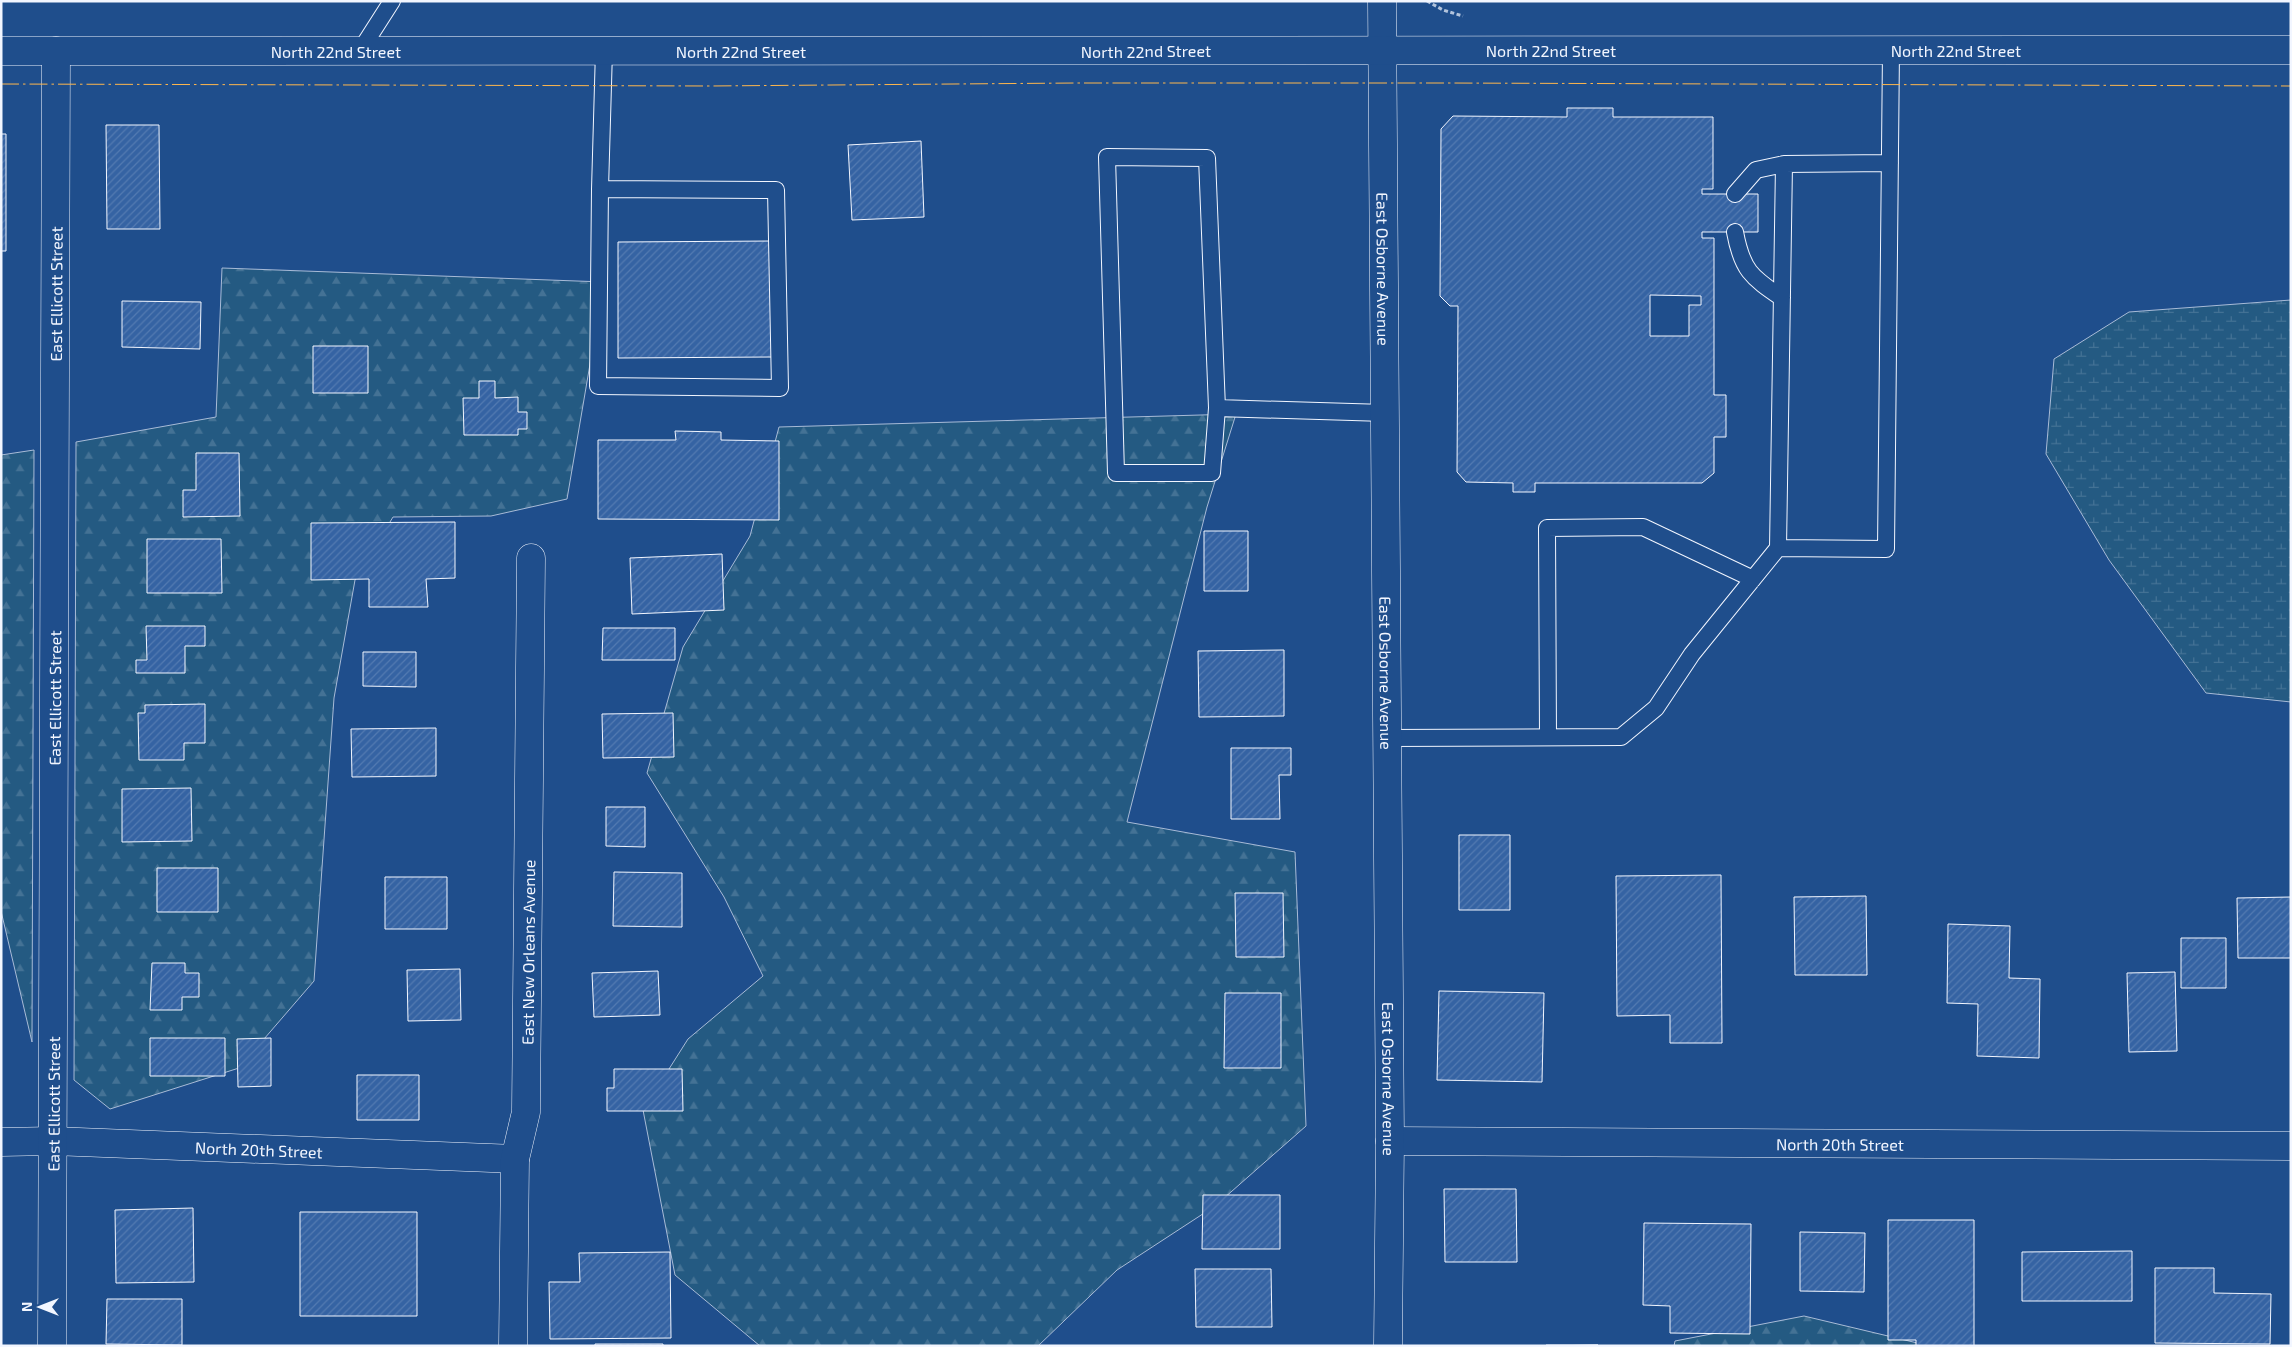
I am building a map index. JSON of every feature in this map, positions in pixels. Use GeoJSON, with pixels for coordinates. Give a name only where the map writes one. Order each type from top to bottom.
{"type":"FeatureCollection","features":[{"type":"Feature","properties":{"kind":"street","name":"East Osborne Avenue"},"geometry":{"type":"LineString","coordinates":[[1382,1],[1390,1141],[1388,1346]]}},
{"type":"Feature","properties":{"kind":"street","name":"North 22nd Street"},"geometry":{"type":"LineString","coordinates":[[1,51],[2291,50]]}},
{"type":"Feature","properties":{"kind":"street","name":"East Ellicott Street"},"geometry":{"type":"LineString","coordinates":[[52,1346],[56,51]]}},
{"type":"Feature","properties":{"kind":"street","name":"East New Orleans Avenue"},"geometry":{"type":"LineString","coordinates":[[513,1346],[515,1159],[526,1112],[531,558]]}},
{"type":"Feature","properties":{"kind":"street","name":"North 20th Street"},"geometry":{"type":"LineString","coordinates":[[1,1142],[53,1141],[515,1159]]}},
{"type":"Feature","properties":{"kind":"street","name":"North 20th Street"},"geometry":{"type":"LineString","coordinates":[[1390,1141],[2291,1146]]}},
{"type":"Feature","properties":{"kind":"lane"},"geometry":{"type":"LineString","coordinates":[[360,51],[392,1]]}},
{"type":"Feature","properties":{"kind":"lane"},"geometry":{"type":"LineString","coordinates":[[600,189],[776,190],[780,388],[598,386],[600,189],[604,50]]}},
{"type":"Feature","properties":{"kind":"lane"},"geometry":{"type":"LineString","coordinates":[[1778,548],[1886,549],[1891,50]]}},
{"type":"Feature","properties":{"kind":"lane"},"geometry":{"type":"LineString","coordinates":[[1107,157],[1207,158],[1217,408],[1212,473],[1116,473],[1107,157]]}},
{"type":"Feature","properties":{"kind":"lane"},"geometry":{"type":"LineString","coordinates":[[1735,194],[1756,170],[1784,164],[1890,163]]}},
{"type":"Feature","properties":{"kind":"lane"},"geometry":{"type":"LineString","coordinates":[[1387,738],[1621,737],[1656,708],[1692,654],[1778,548],[1784,164]]}},
{"type":"Feature","properties":{"kind":"lane"},"geometry":{"type":"LineString","coordinates":[[1735,232],[1740,258],[1758,282],[1782,298]]}},
{"type":"Feature","properties":{"kind":"lane"},"geometry":{"type":"LineString","coordinates":[[1217,408],[1385,413]]}},
{"type":"Feature","properties":{"kind":"lane"},"geometry":{"type":"LineString","coordinates":[[1548,737],[1547,528],[1643,527],[1753,579]]}},
{"type":"Feature","properties":{"kind":"green space"},"geometry":{"type":"Polygon","coordinates":[[[222,268],[604,282],[567,499],[491,516],[393,517],[355,580],[334,698],[314,981],[239,1068],[110,1109],[74,1080],[76,442],[216,417],[222,268]]]}},
{"type":"Feature","properties":{"kind":"green space"},"geometry":{"type":"Polygon","coordinates":[[[2291,300],[2291,702],[2206,693],[2109,560],[2046,454],[2054,359],[2129,312],[2291,300]]]}},
{"type":"Feature","properties":{"kind":"green space"},"geometry":{"type":"Polygon","coordinates":[[[1236,414],[1207,507],[1127,822],[1295,852],[1306,1126],[1215,1206],[1117,1270],[1038,1346],[760,1346],[675,1275],[643,1110],[688,1039],[763,976],[724,897],[647,773],[683,647],[750,536],[779,427],[1236,414]]]}},
{"type":"Feature","properties":{"kind":"green space"},"geometry":{"type":"Polygon","coordinates":[[[34,450],[32,1042],[1,911],[1,455],[34,450]]]}},
{"type":"Feature","properties":{"kind":"green space"},"geometry":{"type":"Polygon","coordinates":[[[1804,1316],[1930,1346],[1674,1346],[1675,1341],[1804,1316]]]}},
{"type":"Feature","properties":{"kind":"building"},"geometry":{"type":"Polygon","coordinates":[[[1567,108],[1613,108],[1613,117],[1713,117],[1713,189],[1702,189],[1702,194],[1758,194],[1758,232],[1702,232],[1702,238],[1714,238],[1714,395],[1726,395],[1726,437],[1714,437],[1714,473],[1702,483],[1535,483],[1535,492],[1513,492],[1513,483],[1466,482],[1457,472],[1458,306],[1450,306],[1440,296],[1441,129],[1453,116],[1567,117],[1567,108]],[[1650,295],[1650,336],[1689,336],[1689,305],[1701,305],[1701,296],[1650,295]]]}},
{"type":"Feature","properties":{"kind":"building"},"geometry":{"type":"Polygon","coordinates":[[[106,125],[159,125],[160,229],[107,229],[106,125]]]}},
{"type":"Feature","properties":{"kind":"building"},"geometry":{"type":"Polygon","coordinates":[[[1,134],[6,134],[6,251],[1,251],[1,134]]]}},
{"type":"Feature","properties":{"kind":"building"},"geometry":{"type":"Polygon","coordinates":[[[921,141],[924,217],[852,220],[848,145],[921,141]]]}},
{"type":"Feature","properties":{"kind":"building"},"geometry":{"type":"Polygon","coordinates":[[[773,241],[772,357],[618,358],[618,242],[773,241]]]}},
{"type":"Feature","properties":{"kind":"building"},"geometry":{"type":"Polygon","coordinates":[[[122,301],[201,302],[200,349],[122,347],[122,301]]]}},
{"type":"Feature","properties":{"kind":"building"},"geometry":{"type":"Polygon","coordinates":[[[313,346],[368,346],[368,393],[313,393],[313,346]]]}},
{"type":"Feature","properties":{"kind":"building"},"geometry":{"type":"Polygon","coordinates":[[[479,381],[495,381],[495,398],[518,397],[518,412],[527,412],[527,429],[518,429],[518,435],[464,435],[463,398],[479,398],[479,381]]]}},
{"type":"Feature","properties":{"kind":"building"},"geometry":{"type":"Polygon","coordinates":[[[675,431],[721,432],[721,440],[779,441],[779,520],[598,519],[598,440],[676,440],[675,431]]]}},
{"type":"Feature","properties":{"kind":"building"},"geometry":{"type":"Polygon","coordinates":[[[196,453],[239,453],[240,516],[183,517],[183,490],[196,490],[196,453]]]}},
{"type":"Feature","properties":{"kind":"building"},"geometry":{"type":"Polygon","coordinates":[[[455,522],[455,578],[426,579],[428,607],[369,607],[369,579],[311,580],[311,523],[455,522]]]}},
{"type":"Feature","properties":{"kind":"building"},"geometry":{"type":"Polygon","coordinates":[[[1204,531],[1248,531],[1248,591],[1204,591],[1204,531]]]}},
{"type":"Feature","properties":{"kind":"building"},"geometry":{"type":"Polygon","coordinates":[[[147,539],[221,539],[222,593],[147,593],[147,539]]]}},
{"type":"Feature","properties":{"kind":"building"},"geometry":{"type":"Polygon","coordinates":[[[722,554],[724,610],[632,614],[630,558],[722,554]]]}},
{"type":"Feature","properties":{"kind":"building"},"geometry":{"type":"Polygon","coordinates":[[[146,626],[205,626],[205,646],[185,646],[185,673],[136,673],[136,660],[147,660],[146,626]]]}},
{"type":"Feature","properties":{"kind":"building"},"geometry":{"type":"Polygon","coordinates":[[[603,628],[675,628],[675,660],[602,660],[603,628]]]}},
{"type":"Feature","properties":{"kind":"building"},"geometry":{"type":"Polygon","coordinates":[[[1284,650],[1284,716],[1199,717],[1198,651],[1284,650]]]}},
{"type":"Feature","properties":{"kind":"building"},"geometry":{"type":"Polygon","coordinates":[[[363,652],[416,652],[416,687],[363,686],[363,652]]]}},
{"type":"Feature","properties":{"kind":"building"},"geometry":{"type":"Polygon","coordinates":[[[205,704],[205,743],[184,743],[184,760],[139,760],[138,713],[145,713],[145,705],[205,704]]]}},
{"type":"Feature","properties":{"kind":"building"},"geometry":{"type":"Polygon","coordinates":[[[673,713],[674,757],[603,758],[602,714],[673,713]]]}},
{"type":"Feature","properties":{"kind":"building"},"geometry":{"type":"Polygon","coordinates":[[[436,728],[436,776],[352,777],[351,729],[436,728]]]}},
{"type":"Feature","properties":{"kind":"building"},"geometry":{"type":"Polygon","coordinates":[[[1231,748],[1291,748],[1291,775],[1279,775],[1280,819],[1231,819],[1231,748]]]}},
{"type":"Feature","properties":{"kind":"building"},"geometry":{"type":"Polygon","coordinates":[[[191,788],[192,841],[122,842],[122,789],[191,788]]]}},
{"type":"Feature","properties":{"kind":"building"},"geometry":{"type":"Polygon","coordinates":[[[606,807],[645,807],[645,847],[606,846],[606,807]]]}},
{"type":"Feature","properties":{"kind":"building"},"geometry":{"type":"Polygon","coordinates":[[[1459,835],[1510,835],[1510,910],[1459,910],[1459,835]]]}},
{"type":"Feature","properties":{"kind":"building"},"geometry":{"type":"Polygon","coordinates":[[[157,868],[218,868],[218,912],[157,912],[157,868]]]}},
{"type":"Feature","properties":{"kind":"building"},"geometry":{"type":"Polygon","coordinates":[[[614,872],[682,873],[682,927],[613,926],[614,872]]]}},
{"type":"Feature","properties":{"kind":"building"},"geometry":{"type":"Polygon","coordinates":[[[1721,875],[1722,1043],[1670,1043],[1670,1015],[1617,1016],[1616,876],[1721,875]]]}},
{"type":"Feature","properties":{"kind":"building"},"geometry":{"type":"Polygon","coordinates":[[[385,877],[447,877],[447,929],[385,929],[385,877]]]}},
{"type":"Feature","properties":{"kind":"building"},"geometry":{"type":"Polygon","coordinates":[[[1235,893],[1283,893],[1284,957],[1236,957],[1235,893]]]}},
{"type":"Feature","properties":{"kind":"building"},"geometry":{"type":"Polygon","coordinates":[[[1866,896],[1867,975],[1795,975],[1794,897],[1866,896]]]}},
{"type":"Feature","properties":{"kind":"building"},"geometry":{"type":"Polygon","coordinates":[[[2291,897],[2291,958],[2238,958],[2237,898],[2291,897]]]}},
{"type":"Feature","properties":{"kind":"building"},"geometry":{"type":"Polygon","coordinates":[[[1948,924],[2010,926],[2009,978],[2040,979],[2039,1058],[1977,1056],[1978,1004],[1947,1003],[1948,924]]]}},
{"type":"Feature","properties":{"kind":"building"},"geometry":{"type":"Polygon","coordinates":[[[2181,938],[2226,938],[2226,988],[2181,988],[2181,938]]]}},
{"type":"Feature","properties":{"kind":"building"},"geometry":{"type":"Polygon","coordinates":[[[152,963],[185,963],[185,973],[199,973],[199,997],[182,997],[182,1010],[150,1010],[152,963]]]}},
{"type":"Feature","properties":{"kind":"building"},"geometry":{"type":"Polygon","coordinates":[[[460,969],[461,1020],[408,1021],[407,970],[460,969]]]}},
{"type":"Feature","properties":{"kind":"building"},"geometry":{"type":"Polygon","coordinates":[[[658,971],[660,1015],[594,1017],[592,973],[658,971]]]}},
{"type":"Feature","properties":{"kind":"building"},"geometry":{"type":"Polygon","coordinates":[[[2175,972],[2177,1051],[2129,1052],[2127,973],[2175,972]]]}},
{"type":"Feature","properties":{"kind":"building"},"geometry":{"type":"Polygon","coordinates":[[[1439,991],[1544,993],[1542,1082],[1437,1080],[1439,991]]]}},
{"type":"Feature","properties":{"kind":"building"},"geometry":{"type":"Polygon","coordinates":[[[1225,993],[1281,993],[1281,1068],[1224,1068],[1225,993]]]}},
{"type":"Feature","properties":{"kind":"building"},"geometry":{"type":"Polygon","coordinates":[[[150,1038],[225,1038],[225,1076],[150,1076],[150,1038]]]}},
{"type":"Feature","properties":{"kind":"building"},"geometry":{"type":"Polygon","coordinates":[[[271,1038],[271,1086],[238,1087],[237,1039],[271,1038]]]}},
{"type":"Feature","properties":{"kind":"building"},"geometry":{"type":"Polygon","coordinates":[[[614,1069],[682,1069],[683,1111],[607,1111],[607,1088],[614,1088],[614,1069]]]}},
{"type":"Feature","properties":{"kind":"building"},"geometry":{"type":"Polygon","coordinates":[[[357,1075],[419,1075],[419,1120],[357,1120],[357,1075]]]}},
{"type":"Feature","properties":{"kind":"building"},"geometry":{"type":"Polygon","coordinates":[[[1444,1189],[1516,1189],[1517,1262],[1445,1262],[1444,1189]]]}},
{"type":"Feature","properties":{"kind":"building"},"geometry":{"type":"Polygon","coordinates":[[[1203,1195],[1280,1195],[1280,1249],[1202,1249],[1203,1195]]]}},
{"type":"Feature","properties":{"kind":"building"},"geometry":{"type":"Polygon","coordinates":[[[193,1208],[194,1282],[116,1283],[115,1210],[193,1208]]]}},
{"type":"Feature","properties":{"kind":"building"},"geometry":{"type":"Polygon","coordinates":[[[300,1212],[417,1212],[417,1316],[300,1316],[300,1212]]]}},
{"type":"Feature","properties":{"kind":"building"},"geometry":{"type":"Polygon","coordinates":[[[1888,1220],[1974,1220],[1974,1346],[1916,1346],[1916,1340],[1888,1340],[1888,1220]]]}},
{"type":"Feature","properties":{"kind":"building"},"geometry":{"type":"Polygon","coordinates":[[[1644,1223],[1751,1224],[1750,1334],[1670,1333],[1670,1306],[1643,1305],[1644,1223]]]}},
{"type":"Feature","properties":{"kind":"building"},"geometry":{"type":"Polygon","coordinates":[[[1800,1232],[1865,1233],[1864,1292],[1800,1291],[1800,1232]]]}},
{"type":"Feature","properties":{"kind":"building"},"geometry":{"type":"Polygon","coordinates":[[[2132,1251],[2132,1301],[2022,1301],[2022,1252],[2132,1251]]]}},
{"type":"Feature","properties":{"kind":"building"},"geometry":{"type":"Polygon","coordinates":[[[670,1252],[671,1338],[550,1339],[549,1282],[580,1282],[579,1253],[670,1252]]]}},
{"type":"Feature","properties":{"kind":"building"},"geometry":{"type":"Polygon","coordinates":[[[2155,1268],[2214,1268],[2214,1293],[2271,1294],[2270,1344],[2155,1343],[2155,1268]]]}},
{"type":"Feature","properties":{"kind":"building"},"geometry":{"type":"Polygon","coordinates":[[[1195,1269],[1271,1269],[1272,1327],[1196,1327],[1195,1269]]]}},
{"type":"Feature","properties":{"kind":"building"},"geometry":{"type":"Polygon","coordinates":[[[107,1299],[182,1299],[182,1345],[106,1344],[107,1299]]]}},
{"type":"Feature","properties":{"kind":"building"},"geometry":{"type":"Polygon","coordinates":[[[595,1344],[663,1344],[663,1346],[595,1346],[595,1344]]]}},
{"type":"Feature","properties":{"kind":"building"},"geometry":{"type":"Polygon","coordinates":[[[1546,1345],[1598,1345],[1546,1346],[1546,1345]]]}},
{"type":"Feature","properties":{"kind":"power"},"geometry":{"type":"LineString","coordinates":[[1,84],[710,86],[1076,83],[1446,83],[2291,86]]}}]}
